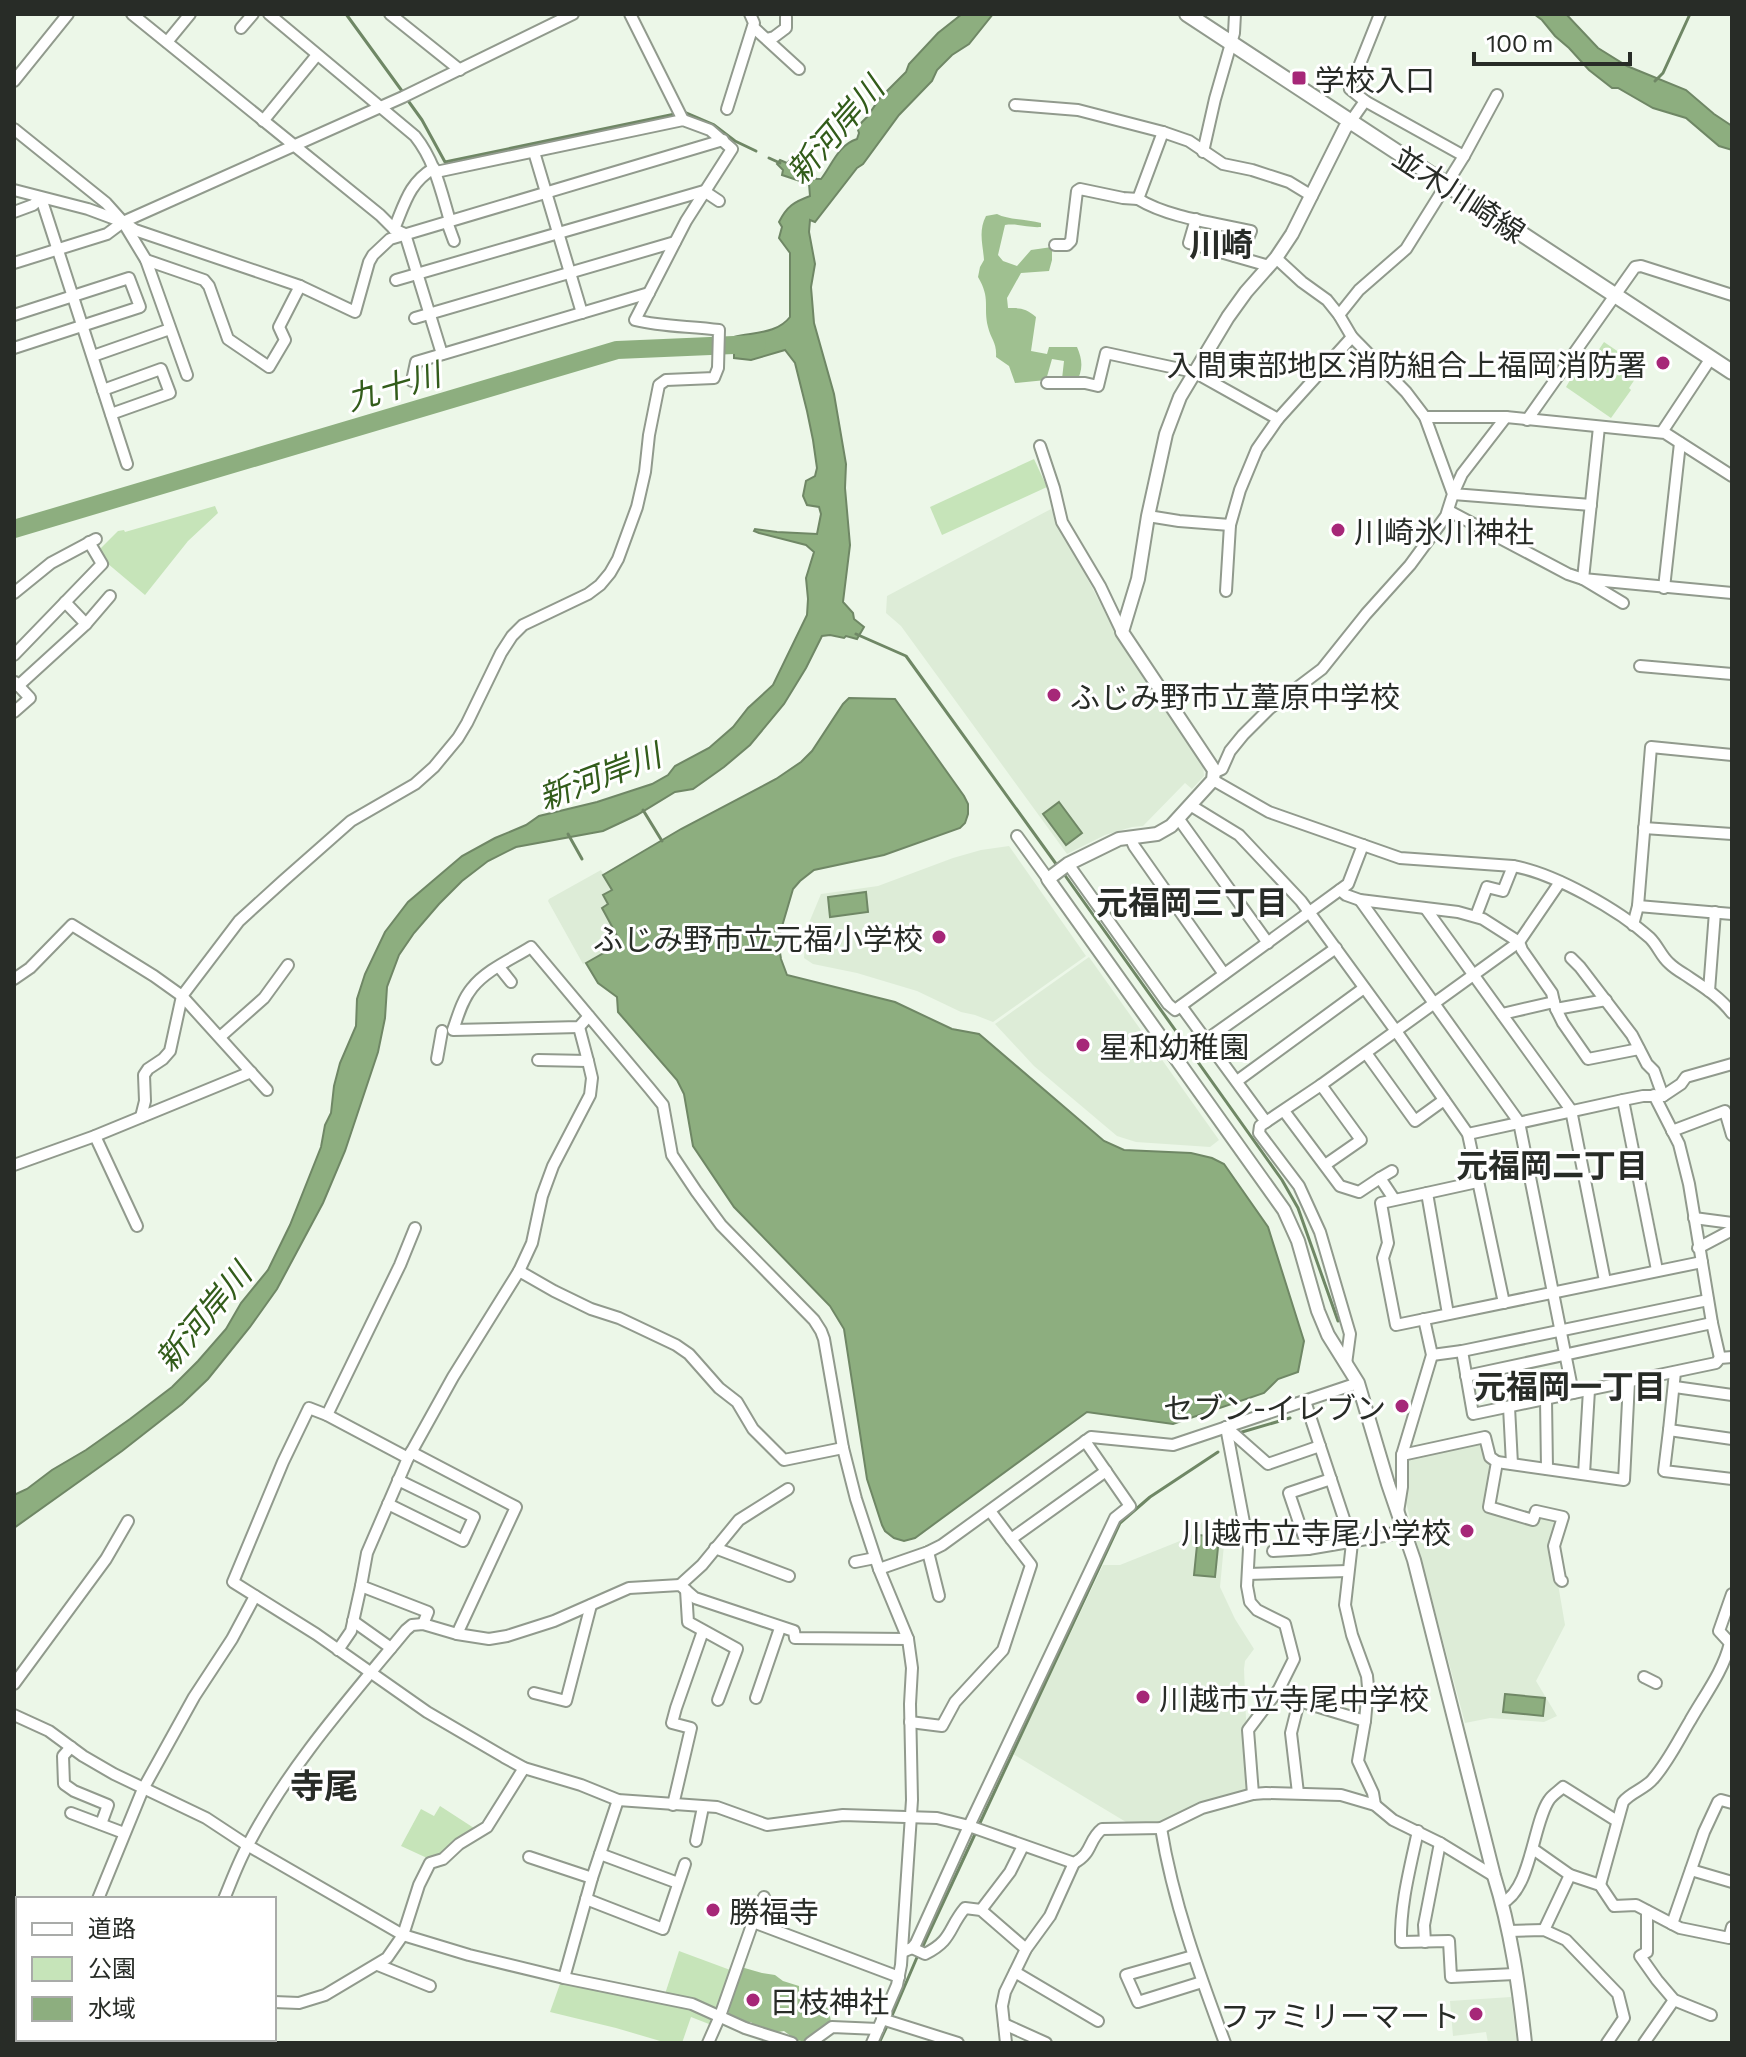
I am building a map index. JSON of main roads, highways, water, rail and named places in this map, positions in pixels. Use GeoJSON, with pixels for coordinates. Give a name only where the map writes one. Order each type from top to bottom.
{"type":"FeatureCollection","features":[{"type":"Feature","properties":{"kind":"main road","name":"並木川崎線"},"geometry":{"type":"LineString","coordinates":[[1187,14],[1732,372]]}},
{"type":"Feature","properties":{"kind":"water"},"geometry":{"type":"Polygon","coordinates":[[[962,14],[993,14],[969,44],[937,70],[932,81],[899,115],[815,222],[810,220],[815,264],[811,287],[814,323],[834,394],[846,464],[850,545],[843,602],[853,613],[854,619],[864,627],[857,639],[822,636],[784,704],[750,745],[693,789],[675,792],[603,831],[516,847],[488,861],[439,904],[399,955],[387,987],[378,1052],[345,1151],[323,1203],[277,1289],[208,1379],[182,1404],[14,1528],[14,1495],[86,1450],[172,1387],[226,1329],[241,1303],[268,1270],[321,1147],[340,1063],[356,1026],[357,999],[365,974],[385,932],[408,902],[462,856],[539,816],[597,802],[652,784],[668,775],[675,766],[709,748],[773,685],[807,615],[806,578],[814,552],[806,545],[754,531],[817,534],[821,514],[819,507],[807,505],[803,496],[806,481],[815,476],[817,468],[795,363],[785,350],[751,360],[734,358],[734,337],[778,327],[790,317],[790,253],[779,238],[782,227],[779,222],[792,205],[810,196],[809,184],[782,175],[783,170],[777,164],[780,160],[789,161],[811,171],[816,179],[821,179],[840,151],[857,139],[857,127],[906,72],[909,64],[938,33],[962,14]]]}},
{"type":"Feature","properties":{"kind":"water"},"geometry":{"type":"Polygon","coordinates":[[[1534,14],[1566,14],[1598,48],[1627,66],[1686,90],[1732,126],[1732,150],[1719,146],[1686,118],[1653,108],[1618,88],[1612,88],[1589,70],[1534,14]]]}},
{"type":"Feature","properties":{"kind":"water"},"geometry":{"type":"Polygon","coordinates":[[[849,698],[895,699],[964,796],[968,814],[960,828],[884,855],[814,870],[800,881],[793,889],[778,940],[787,975],[895,1002],[952,1029],[979,1034],[1104,1141],[1124,1150],[1191,1153],[1224,1164],[1268,1227],[1304,1341],[1298,1372],[1278,1379],[1264,1393],[1173,1424],[1087,1412],[915,1538],[904,1541],[885,1531],[867,1479],[844,1329],[830,1306],[734,1207],[693,1146],[684,1094],[677,1080],[618,1012],[617,997],[598,983],[586,963],[621,943],[602,908],[608,904],[603,895],[612,890],[603,875],[801,762],[849,698]]]}},
{"type":"Feature","properties":{"kind":"water"},"geometry":{"type":"Polygon","coordinates":[[[1059,802],[1082,833],[1066,845],[1043,814],[1059,802]]]}},
{"type":"Feature","properties":{"kind":"water"},"geometry":{"type":"Polygon","coordinates":[[[866,892],[868,912],[830,917],[828,897],[866,892]]]}},
{"type":"Feature","properties":{"kind":"water"},"geometry":{"type":"Polygon","coordinates":[[[1198,1535],[1219,1537],[1215,1577],[1194,1575],[1198,1535]]]}},
{"type":"Feature","properties":{"kind":"water"},"geometry":{"type":"Polygon","coordinates":[[[1505,1694],[1545,1698],[1543,1716],[1503,1712],[1505,1694]]]}},
{"type":"Feature","properties":{"kind":"waterway"},"geometry":{"type":"LineString","coordinates":[[346,14],[402,91]]}},
{"type":"Feature","properties":{"kind":"waterway"},"geometry":{"type":"LineString","coordinates":[[1655,81],[1663,73],[1690,14]]}},
{"type":"Feature","properties":{"kind":"waterway"},"geometry":{"type":"LineString","coordinates":[[409,102],[445,162],[675,114]]}},
{"type":"Feature","properties":{"kind":"waterway"},"geometry":{"type":"LineString","coordinates":[[686,113],[714,125],[735,141],[756,151]]}},
{"type":"Feature","properties":{"kind":"waterway","name":"新河岸川"},"geometry":{"type":"LineString","coordinates":[[769,158],[780,163]]}},
{"type":"Feature","properties":{"kind":"waterway","name":"九十川"},"geometry":{"type":"LineString","coordinates":[[14,529],[617,350],[757,344]]}},
{"type":"Feature","properties":{"kind":"waterway"},"geometry":{"type":"LineString","coordinates":[[856,634],[906,656],[1059,868]]}},
{"type":"Feature","properties":{"kind":"waterway"},"geometry":{"type":"LineString","coordinates":[[643,810],[662,841]]}},
{"type":"Feature","properties":{"kind":"waterway"},"geometry":{"type":"LineString","coordinates":[[568,834],[582,859]]}},
{"type":"Feature","properties":{"kind":"waterway"},"geometry":{"type":"LineString","coordinates":[[1064,874],[1282,1180],[1298,1208],[1338,1321]]}},
{"type":"Feature","properties":{"kind":"waterway"},"geometry":{"type":"LineString","coordinates":[[605,936],[613,950]]}},
{"type":"Feature","properties":{"kind":"waterway"},"geometry":{"type":"LineString","coordinates":[[1242,1432],[1290,1418]]}},
{"type":"Feature","properties":{"kind":"waterway"},"geometry":{"type":"LineString","coordinates":[[979,1825],[1120,1523],[1150,1497],[1218,1452]]}},
{"type":"Feature","properties":{"kind":"waterway"},"geometry":{"type":"LineString","coordinates":[[922,1948],[976,1832]]}},
{"type":"Feature","properties":{"kind":"waterway"},"geometry":{"type":"LineString","coordinates":[[891,2018],[918,1955]]}},
{"type":"Feature","properties":{"kind":"waterway"},"geometry":{"type":"LineString","coordinates":[[879,2043],[888,2024]]}},
{"type":"Feature","properties":{"kind":"place","name":"学校入口"},"geometry":{"type":"Point","coordinates":[1299,78]}},
{"type":"Feature","properties":{"kind":"place","name":"入間東部地区消防組合上福岡消防署"},"geometry":{"type":"Point","coordinates":[1663,363]}},
{"type":"Feature","properties":{"kind":"place","name":"川崎氷川神社"},"geometry":{"type":"Point","coordinates":[1338,530]}},
{"type":"Feature","properties":{"kind":"place","name":"ふじみ野市立葦原中学校"},"geometry":{"type":"Point","coordinates":[1054,695]}},
{"type":"Feature","properties":{"kind":"place","name":"ふじみ野市立元福小学校"},"geometry":{"type":"Point","coordinates":[939,937]}},
{"type":"Feature","properties":{"kind":"place","name":"星和幼稚園"},"geometry":{"type":"Point","coordinates":[1083,1045]}},
{"type":"Feature","properties":{"kind":"place","name":"セブン-イレブン"},"geometry":{"type":"Point","coordinates":[1402,1406]}},
{"type":"Feature","properties":{"kind":"place","name":"川越市立寺尾小学校"},"geometry":{"type":"Point","coordinates":[1467,1531]}},
{"type":"Feature","properties":{"kind":"place","name":"川越市立寺尾中学校"},"geometry":{"type":"Point","coordinates":[1143,1697]}},
{"type":"Feature","properties":{"kind":"place","name":"勝福寺"},"geometry":{"type":"Point","coordinates":[713,1910]}},
{"type":"Feature","properties":{"kind":"place","name":"日枝神社"},"geometry":{"type":"Point","coordinates":[753,2000]}},
{"type":"Feature","properties":{"kind":"place","name":"ファミリーマート"},"geometry":{"type":"Point","coordinates":[1476,2014]}},
{"type":"Feature","properties":{"kind":"district","name":"川崎"},"geometry":{"type":"Point","coordinates":[1221,243]}},
{"type":"Feature","properties":{"kind":"district","name":"元福岡三丁目"},"geometry":{"type":"Point","coordinates":[1192,901]}},
{"type":"Feature","properties":{"kind":"district","name":"元福岡二丁目"},"geometry":{"type":"Point","coordinates":[1552,1164]}},
{"type":"Feature","properties":{"kind":"district","name":"元福岡一丁目"},"geometry":{"type":"Point","coordinates":[1570,1385]}},
{"type":"Feature","properties":{"kind":"district","name":"寺尾"},"geometry":{"type":"Point","coordinates":[324,1784]}}]}
